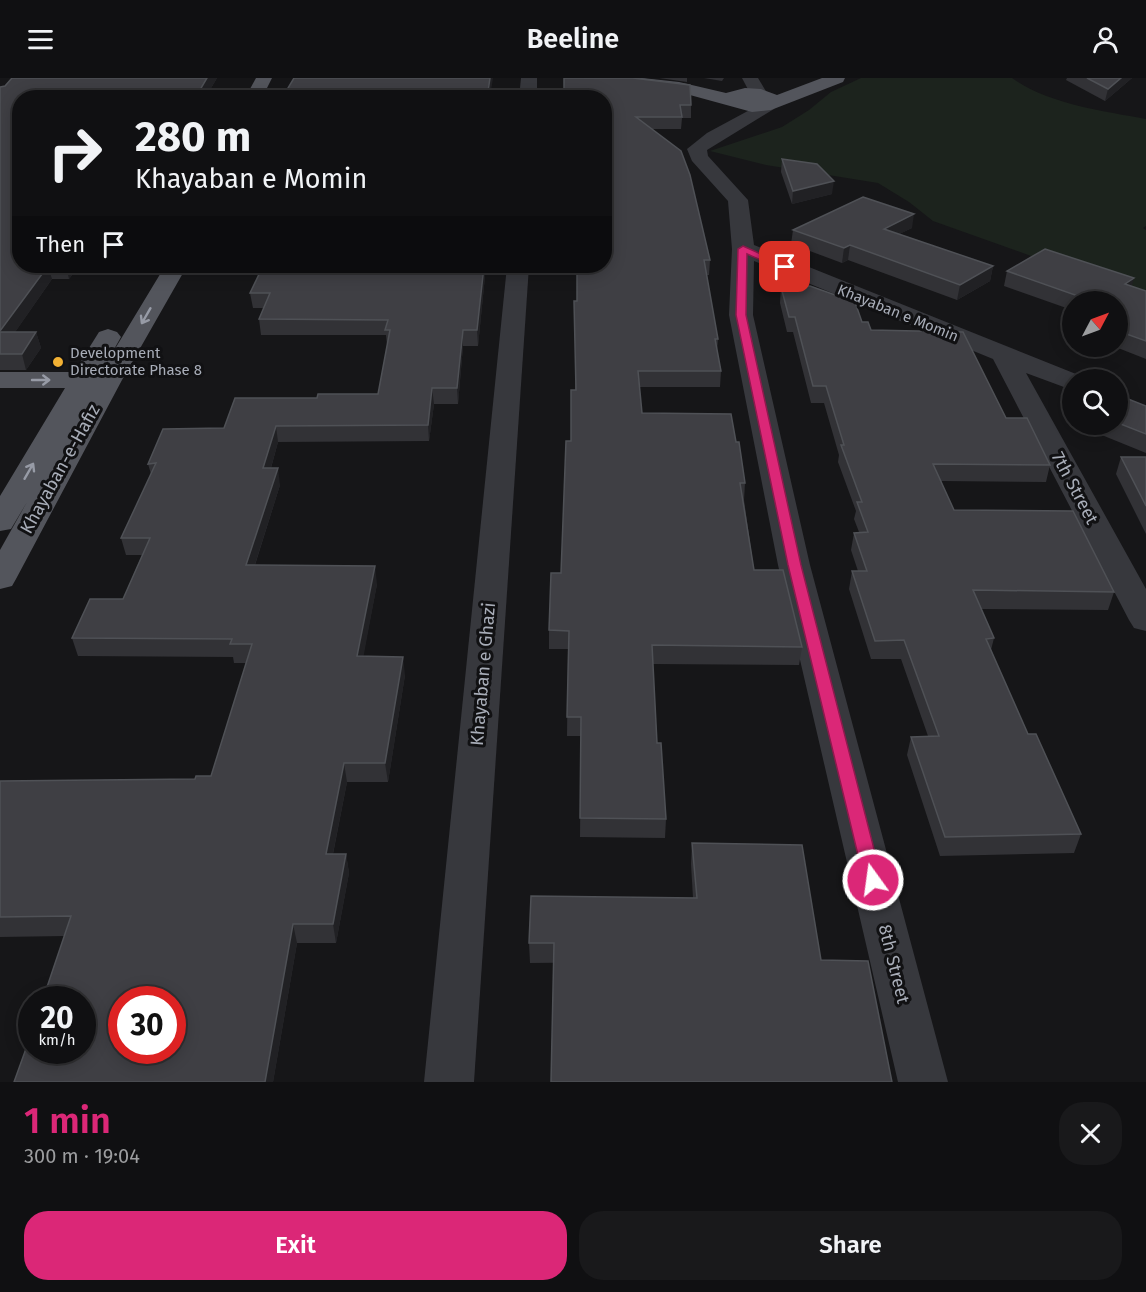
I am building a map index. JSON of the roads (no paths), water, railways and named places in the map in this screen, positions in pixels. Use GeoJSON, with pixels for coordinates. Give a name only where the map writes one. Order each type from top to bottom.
{"type":"FeatureCollection","features":[{"type":"Feature","properties":{"kind":"main road"},"geometry":{"type":"LineString","coordinates":[[593,78],[679,87],[731,101],[737,94],[761,94],[837,78]]}},
{"type":"Feature","properties":{"kind":"main road"},"geometry":{"type":"LineString","coordinates":[[650,78],[740,89],[761,94],[808,78]]}},
{"type":"Feature","properties":{"kind":"main road"},"geometry":{"type":"LineString","coordinates":[[0,380],[95,380],[149,273]]}},
{"type":"Feature","properties":{"kind":"main road","name":"Khayaban-e-Hafiz"},"geometry":{"type":"LineString","coordinates":[[0,522],[95,380],[171,273]]}},
{"type":"Feature","properties":{"kind":"main road","name":"Khayaban-e-Hafiz"},"geometry":{"type":"LineString","coordinates":[[0,579],[95,380]]}},
{"type":"Feature","properties":{"kind":"street"},"geometry":{"type":"LineString","coordinates":[[743,249],[738,200],[699,157],[697,149],[706,141],[733,128],[761,94]]}},
{"type":"Feature","properties":{"kind":"street"},"geometry":{"type":"LineString","coordinates":[[706,141],[706,128],[721,109],[731,101]]}},
{"type":"Feature","properties":{"kind":"street","name":"Khayaban e Momin"},"geometry":{"type":"LineString","coordinates":[[743,249],[1062,378]]}},
{"type":"Feature","properties":{"kind":"street","name":"8th Street"},"geometry":{"type":"LineString","coordinates":[[743,249],[741,315],[792,553],[923,1082]]}},
{"type":"Feature","properties":{"kind":"street","name":"Khayaban e Ghazi"},"geometry":{"type":"LineString","coordinates":[[449,1082],[517,273]]}},
{"type":"Feature","properties":{"kind":"street","name":"7th Street"},"geometry":{"type":"LineString","coordinates":[[1004,356],[1146,620]]}},
{"type":"Feature","properties":{"kind":"place","name":"Development Directorate Phase 8"},"geometry":{"type":"Point","coordinates":[58,362]}}]}
